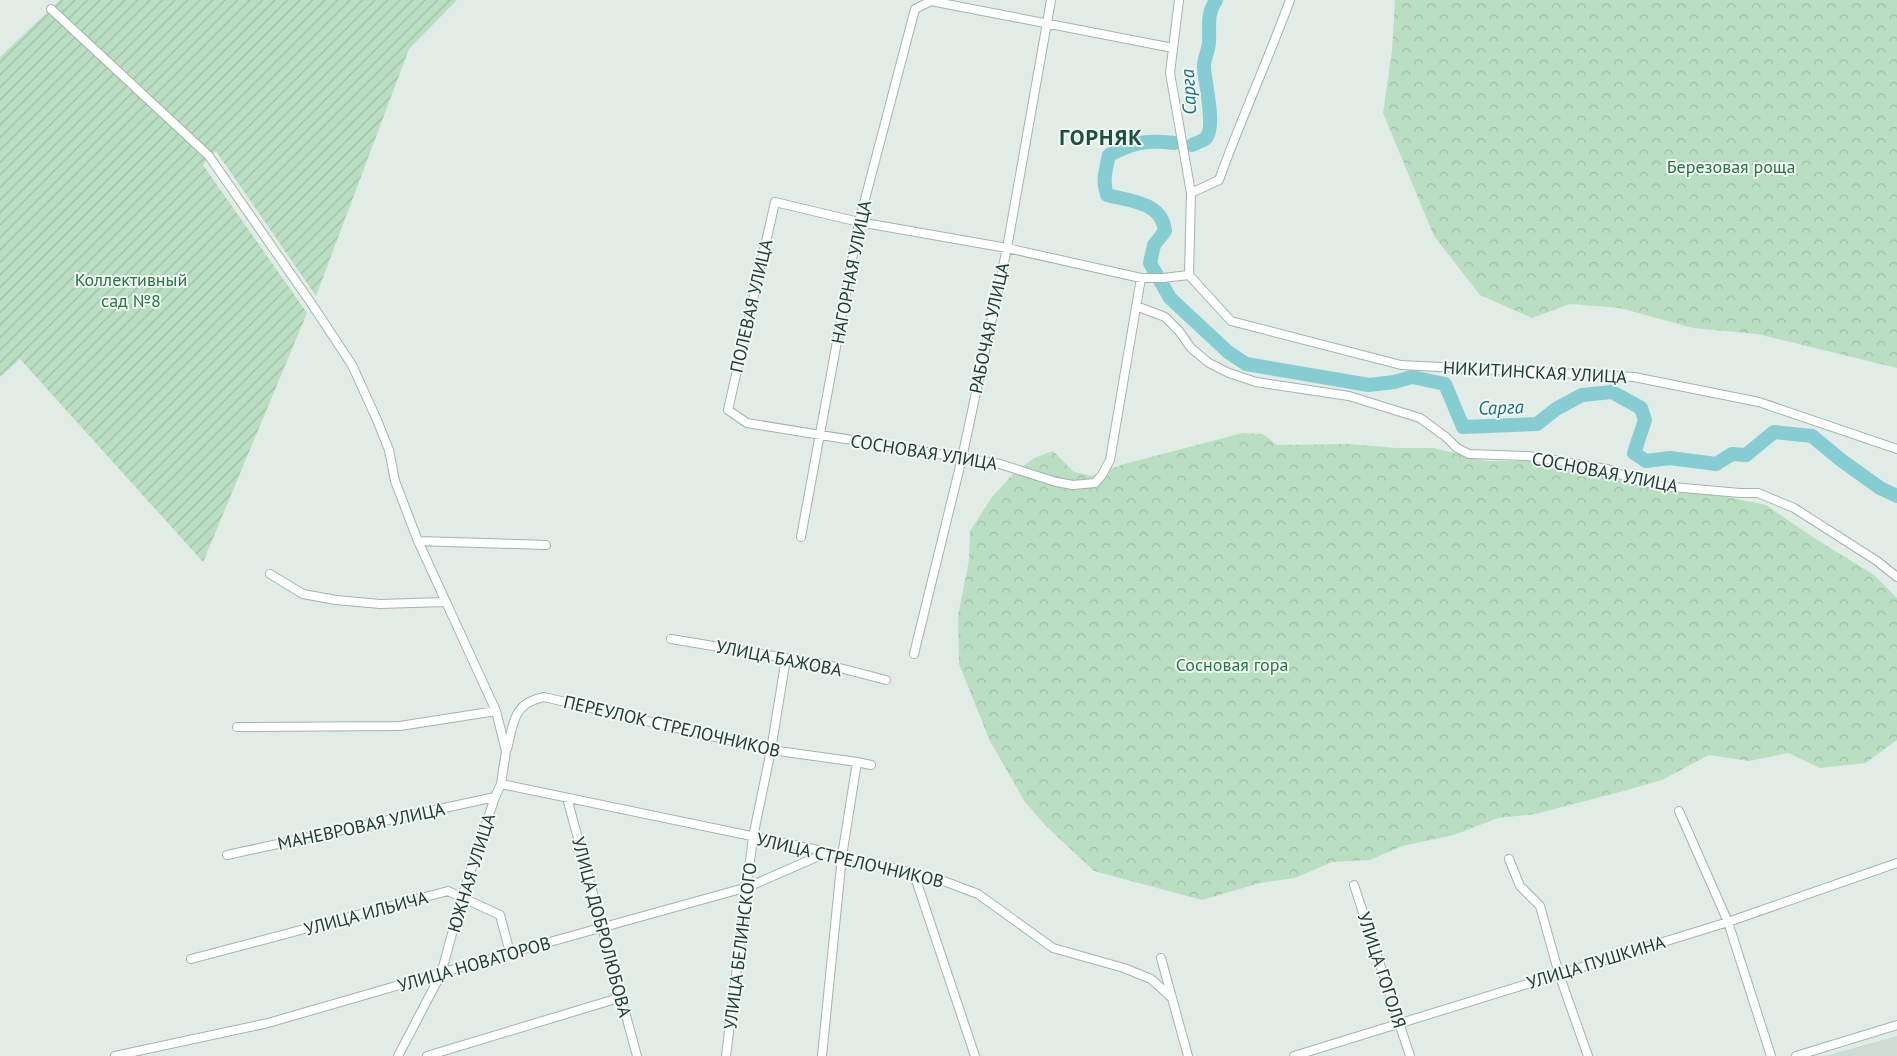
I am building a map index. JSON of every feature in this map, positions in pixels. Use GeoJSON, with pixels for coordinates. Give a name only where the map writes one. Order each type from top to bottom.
{"type":"FeatureCollection","features":[{"type":"Feature","properties":{"kind":"street","name":"НАГОРНАЯ УЛИЦА"},"geometry":{"type":"LineString","coordinates":[[801,537],[859,222],[916,9],[931,0],[1047,23]]}},
{"type":"Feature","properties":{"kind":"street","name":"РАБОЧАЯ УЛИЦА"},"geometry":{"type":"LineString","coordinates":[[914,654],[962,458],[1007,248],[1051,0]]}},
{"type":"Feature","properties":{"kind":"street"},"geometry":{"type":"LineString","coordinates":[[859,222],[1007,248],[1141,278],[1152,279],[1189,275],[1191,193],[1170,72],[1180,0]]}},
{"type":"Feature","properties":{"kind":"street"},"geometry":{"type":"LineString","coordinates":[[1191,193],[1219,180],[1290,0]]}},
{"type":"Feature","properties":{"kind":"street","name":"ЮЖНАЯ УЛИЦА"},"geometry":{"type":"LineString","coordinates":[[51,9],[209,156],[352,365],[389,450],[395,481],[418,542],[496,711],[506,751],[501,784],[462,897],[441,974],[398,1056]]}},
{"type":"Feature","properties":{"kind":"street"},"geometry":{"type":"LineString","coordinates":[[1047,23],[1173,48]]}},
{"type":"Feature","properties":{"kind":"street","name":"ПОЛЕВАЯ УЛИЦА"},"geometry":{"type":"LineString","coordinates":[[728,410],[775,202],[859,222]]}},
{"type":"Feature","properties":{"kind":"street","name":"НИКИТИНСКАЯ УЛИЦА"},"geometry":{"type":"LineString","coordinates":[[1189,275],[1231,321],[1402,365],[1634,377],[1759,402],[1897,450]]}},
{"type":"Feature","properties":{"kind":"street"},"geometry":{"type":"LineString","coordinates":[[1136,306],[1141,278]]}},
{"type":"Feature","properties":{"kind":"street","name":"СОСНОВАЯ УЛИЦА"},"geometry":{"type":"LineString","coordinates":[[728,410],[747,423],[1000,464],[1056,482],[1073,485],[1095,483],[1110,460],[1136,306],[1165,317],[1179,331],[1191,348],[1209,363],[1229,373],[1256,382],[1349,396],[1420,418],[1431,424],[1457,448],[1469,454],[1528,456],[1606,469],[1634,480],[1661,486],[1758,493],[1794,508],[1877,561],[1897,577]]}},
{"type":"Feature","properties":{"kind":"street"},"geometry":{"type":"LineString","coordinates":[[418,542],[546,544]]}},
{"type":"Feature","properties":{"kind":"street"},"geometry":{"type":"LineString","coordinates":[[270,574],[303,594],[336,600],[380,604],[445,602]]}},
{"type":"Feature","properties":{"kind":"street","name":"УЛИЦА БАЖОВА"},"geometry":{"type":"LineString","coordinates":[[672,639],[828,665],[886,680]]}},
{"type":"Feature","properties":{"kind":"street","name":"УЛИЦА БЕЛИНСКОГО"},"geometry":{"type":"LineString","coordinates":[[726,1056],[754,837],[786,658]]}},
{"type":"Feature","properties":{"kind":"street","name":"ПЕРЕУЛОК СТРЕЛОЧНИКОВ"},"geometry":{"type":"LineString","coordinates":[[506,751],[517,712],[532,699],[544,697],[771,750],[871,765]]}},
{"type":"Feature","properties":{"kind":"street"},"geometry":{"type":"LineString","coordinates":[[237,727],[400,726],[496,711]]}},
{"type":"Feature","properties":{"kind":"street"},"geometry":{"type":"LineString","coordinates":[[822,1056],[842,856],[858,762]]}},
{"type":"Feature","properties":{"kind":"street","name":"УЛИЦА СТРЕЛОЧНИКОВ"},"geometry":{"type":"LineString","coordinates":[[501,784],[828,852],[941,880],[978,894],[1053,948],[1124,968],[1151,979],[1172,998]]}},
{"type":"Feature","properties":{"kind":"street","name":"МАНЕВРОВАЯ УЛИЦА"},"geometry":{"type":"LineString","coordinates":[[227,855],[495,797]]}},
{"type":"Feature","properties":{"kind":"street","name":"УЛИЦА ДОБРОЛЮБОВА"},"geometry":{"type":"LineString","coordinates":[[567,798],[637,1056]]}},
{"type":"Feature","properties":{"kind":"street"},"geometry":{"type":"LineString","coordinates":[[1679,812],[1728,922],[1771,1056]]}},
{"type":"Feature","properties":{"kind":"street","name":"УЛИЦА НОВАТОРОВ"},"geometry":{"type":"LineString","coordinates":[[115,1056],[268,1023],[441,974],[510,952],[748,887],[828,852]]}},
{"type":"Feature","properties":{"kind":"street"},"geometry":{"type":"LineString","coordinates":[[1509,859],[1520,886],[1540,906],[1559,974],[1588,1056]]}},
{"type":"Feature","properties":{"kind":"street","name":"УЛИЦА ПУШКИНА"},"geometry":{"type":"LineString","coordinates":[[1294,1056],[1399,1022],[1728,922],[1897,863]]}},
{"type":"Feature","properties":{"kind":"street"},"geometry":{"type":"LineString","coordinates":[[914,874],[975,1056]]}},
{"type":"Feature","properties":{"kind":"street","name":"УЛИЦА ГОГОЛЯ"},"geometry":{"type":"LineString","coordinates":[[1354,885],[1410,1056]]}},
{"type":"Feature","properties":{"kind":"street","name":"УЛИЦА ИЛЬИЧА"},"geometry":{"type":"LineString","coordinates":[[191,959],[448,891],[500,915],[510,952]]}},
{"type":"Feature","properties":{"kind":"street"},"geometry":{"type":"LineString","coordinates":[[1161,958],[1188,1056]]}},
{"type":"Feature","properties":{"kind":"street"},"geometry":{"type":"LineString","coordinates":[[427,1056],[622,997]]}},
{"type":"Feature","properties":{"kind":"street"},"geometry":{"type":"LineString","coordinates":[[1796,1056],[1897,1025]]}},
{"type":"Feature","properties":{"kind":"shaded area"},"geometry":{"type":"Polygon","coordinates":[[[1897,1036],[1897,1056],[1825,1056],[1897,1036]]]}},
{"type":"Feature","properties":{"kind":"green space","name":"Коллективный сад №8"},"geometry":{"type":"Polygon","coordinates":[[[60,0],[457,0],[409,49],[316,296],[216,151],[209,156],[203,165],[307,313],[203,562],[20,359],[0,377],[0,57],[60,0]]]}},
{"type":"Feature","properties":{"kind":"green space","name":"Березовая роща"},"geometry":{"type":"Polygon","coordinates":[[[1395,0],[1897,0],[1897,368],[1757,334],[1693,328],[1620,308],[1570,304],[1532,318],[1480,295],[1434,236],[1383,113],[1392,51],[1395,0]]]}},
{"type":"Feature","properties":{"kind":"green space","name":"Сосновая гора"},"geometry":{"type":"Polygon","coordinates":[[[1243,433],[1263,434],[1277,445],[1350,444],[1396,448],[1434,448],[1485,461],[1534,461],[1605,472],[1766,505],[1811,536],[1874,575],[1897,598],[1897,740],[1866,763],[1820,768],[1788,753],[1749,761],[1709,755],[1662,780],[1535,814],[1498,818],[1454,835],[1402,846],[1370,860],[1332,862],[1295,878],[1260,883],[1202,900],[1094,871],[1046,826],[1025,802],[990,741],[959,664],[958,616],[969,560],[970,531],[992,497],[1014,473],[1034,458],[1053,451],[1074,472],[1092,476],[1124,464],[1243,433]]]}},
{"type":"Feature","properties":{"kind":"waterway","name":"Сарга"},"geometry":{"type":"LineString","coordinates":[[1192,145],[1205,139],[1209,132],[1210,115],[1204,65],[1209,45],[1209,20],[1216,0]]}},
{"type":"Feature","properties":{"kind":"waterway","name":"Сарга"},"geometry":{"type":"LineString","coordinates":[[1174,143],[1140,143],[1109,155],[1105,180],[1107,195],[1144,204],[1158,214],[1163,221],[1165,231],[1154,245],[1150,263],[1170,298],[1228,352],[1246,364],[1369,385],[1394,382],[1412,377],[1445,384],[1463,427],[1537,424],[1556,409],[1582,395],[1612,392],[1641,408],[1645,420],[1634,453],[1646,461],[1670,458],[1716,464],[1732,454],[1746,455],[1774,432],[1812,436],[1880,488],[1897,496]]}},
{"type":"Feature","properties":{"kind":"district","name":"ГОРНЯК"},"geometry":{"type":"Point","coordinates":[1101,137]}}]}
